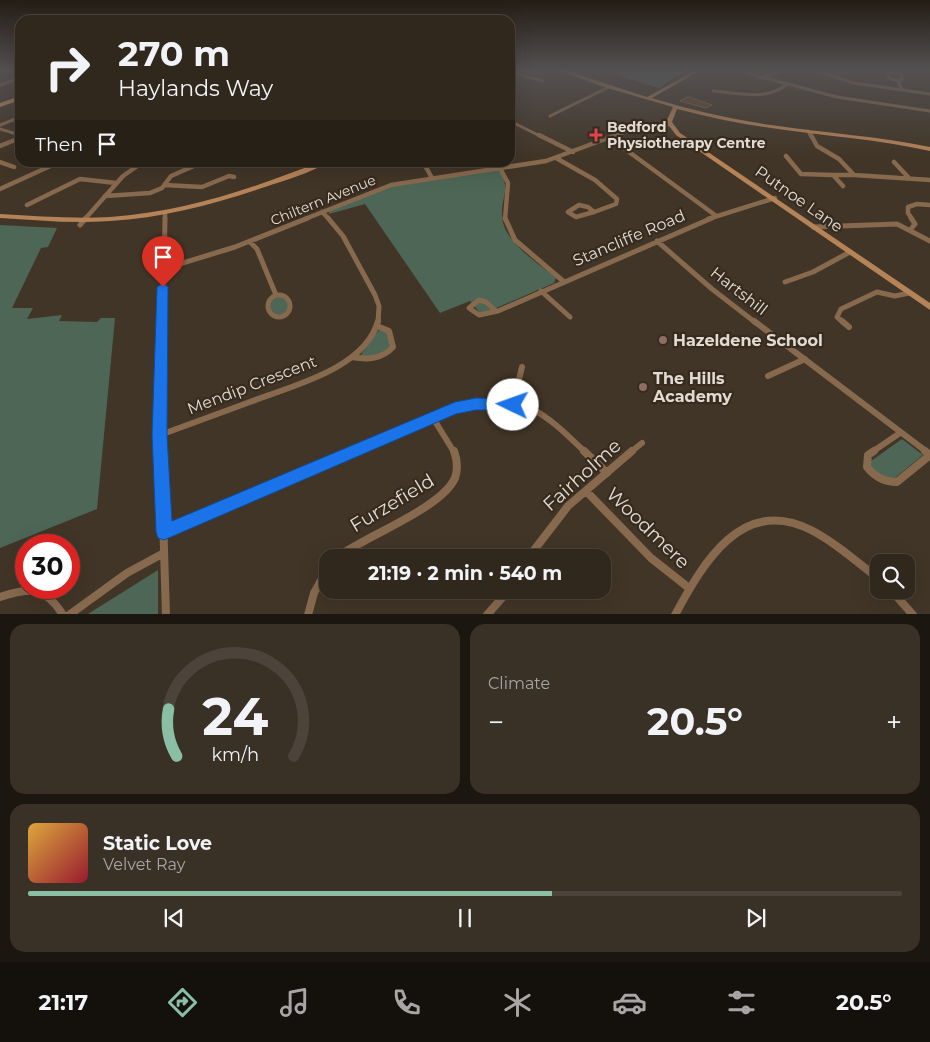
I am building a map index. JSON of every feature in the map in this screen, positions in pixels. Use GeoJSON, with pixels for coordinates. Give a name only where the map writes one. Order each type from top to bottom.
{"type":"FeatureCollection","features":[{"type":"Feature","properties":{"kind":"main road"},"geometry":{"type":"LineString","coordinates":[[0,105],[15,100]]}},
{"type":"Feature","properties":{"kind":"street"},"geometry":{"type":"LineString","coordinates":[[550,116],[585,99]]}},
{"type":"Feature","properties":{"kind":"street"},"geometry":{"type":"LineString","coordinates":[[650,99],[715,117],[808,131],[878,138],[930,149]]}},
{"type":"Feature","properties":{"kind":"street"},"geometry":{"type":"LineString","coordinates":[[848,99],[930,111]]}},
{"type":"Feature","properties":{"kind":"street"},"geometry":{"type":"LineString","coordinates":[[670,125],[669,118],[676,106]]}},
{"type":"Feature","properties":{"kind":"street"},"geometry":{"type":"LineString","coordinates":[[0,125],[15,119]]}},
{"type":"Feature","properties":{"kind":"street"},"geometry":{"type":"LineString","coordinates":[[516,123],[573,152]]}},
{"type":"Feature","properties":{"kind":"street","name":"Chiltern Avenue"},"geometry":{"type":"LineString","coordinates":[[515,165],[556,158],[633,129],[670,125]]}},
{"type":"Feature","properties":{"kind":"street","name":"Putnoe Lane"},"geometry":{"type":"LineString","coordinates":[[670,125],[692,143],[775,198],[813,227],[930,308]]}},
{"type":"Feature","properties":{"kind":"street"},"geometry":{"type":"LineString","coordinates":[[0,129],[15,135]]}},
{"type":"Feature","properties":{"kind":"street"},"geometry":{"type":"LineString","coordinates":[[808,131],[817,146],[839,159],[854,175]]}},
{"type":"Feature","properties":{"kind":"street"},"geometry":{"type":"LineString","coordinates":[[610,138],[716,215]]}},
{"type":"Feature","properties":{"kind":"street"},"geometry":{"type":"LineString","coordinates":[[0,146],[15,139]]}},
{"type":"Feature","properties":{"kind":"street"},"geometry":{"type":"LineString","coordinates":[[786,156],[797,171],[813,175],[908,177],[930,180]]}},
{"type":"Feature","properties":{"kind":"street"},"geometry":{"type":"LineString","coordinates":[[556,158],[590,176],[617,200],[616,204],[594,212],[576,217],[568,212],[571,208],[584,205],[594,212]]}},
{"type":"Feature","properties":{"kind":"street"},"geometry":{"type":"LineString","coordinates":[[0,162],[14,167]]}},
{"type":"Feature","properties":{"kind":"street"},"geometry":{"type":"LineString","coordinates":[[894,162],[908,177]]}},
{"type":"Feature","properties":{"kind":"street"},"geometry":{"type":"LineString","coordinates":[[0,189],[50,167]]}},
{"type":"Feature","properties":{"kind":"street"},"geometry":{"type":"LineString","coordinates":[[82,222],[116,183],[135,167]]}},
{"type":"Feature","properties":{"kind":"street"},"geometry":{"type":"LineString","coordinates":[[105,196],[142,195],[158,191],[171,176],[191,167]]}},
{"type":"Feature","properties":{"kind":"street"},"geometry":{"type":"LineString","coordinates":[[0,221],[82,222],[165,214],[211,205],[313,167]]}},
{"type":"Feature","properties":{"kind":"street"},"geometry":{"type":"LineString","coordinates":[[426,167],[432,178]]}},
{"type":"Feature","properties":{"kind":"street","name":"Chiltern Avenue"},"geometry":{"type":"LineString","coordinates":[[163,269],[217,254],[250,242],[380,188],[506,167]]}},
{"type":"Feature","properties":{"kind":"street"},"geometry":{"type":"LineString","coordinates":[[500,168],[509,184],[504,216],[511,235],[563,281]]}},
{"type":"Feature","properties":{"kind":"street"},"geometry":{"type":"LineString","coordinates":[[833,175],[843,186]]}},
{"type":"Feature","properties":{"kind":"street"},"geometry":{"type":"LineString","coordinates":[[164,185],[202,187],[229,176],[234,177]]}},
{"type":"Feature","properties":{"kind":"street"},"geometry":{"type":"LineString","coordinates":[[32,204],[80,179],[116,183]]}},
{"type":"Feature","properties":{"kind":"street","name":"Stancliffe Road"},"geometry":{"type":"LineString","coordinates":[[496,311],[716,215],[775,198]]}},
{"type":"Feature","properties":{"kind":"street"},"geometry":{"type":"LineString","coordinates":[[911,229],[915,224],[908,213],[908,207],[917,204],[930,205]]}},
{"type":"Feature","properties":{"kind":"street"},"geometry":{"type":"LineString","coordinates":[[322,212],[336,224],[375,297],[379,306],[377,326],[388,331],[393,338],[394,347],[389,352],[366,360],[352,357]]}},
{"type":"Feature","properties":{"kind":"street"},"geometry":{"type":"LineString","coordinates":[[165,214],[160,435],[164,532],[162,554],[166,614]]}},
{"type":"Feature","properties":{"kind":"street"},"geometry":{"type":"LineString","coordinates":[[0,216],[82,222]]}},
{"type":"Feature","properties":{"kind":"street"},"geometry":{"type":"LineString","coordinates":[[813,227],[897,224],[911,229],[930,241]]}},
{"type":"Feature","properties":{"kind":"street","name":"Hartshill"},"geometry":{"type":"LineString","coordinates":[[657,241],[712,289],[930,455]]}},
{"type":"Feature","properties":{"kind":"street"},"geometry":{"type":"LineString","coordinates":[[250,242],[257,249],[276,295]]}},
{"type":"Feature","properties":{"kind":"street"},"geometry":{"type":"LineString","coordinates":[[785,282],[813,272],[850,252]]}},
{"type":"Feature","properties":{"kind":"street"},"geometry":{"type":"LineString","coordinates":[[541,290],[570,317]]}},
{"type":"Feature","properties":{"kind":"street"},"geometry":{"type":"LineString","coordinates":[[849,327],[837,318],[840,309],[877,292],[895,296],[909,293]]}},
{"type":"Feature","properties":{"kind":"street"},"geometry":{"type":"LineString","coordinates":[[276,295],[287,297],[291,308],[283,316],[271,314],[267,304],[276,295]]}},
{"type":"Feature","properties":{"kind":"street","name":"Mendip Crescent"},"geometry":{"type":"LineString","coordinates":[[160,435],[322,375],[364,348],[377,326]]}},
{"type":"Feature","properties":{"kind":"street"},"geometry":{"type":"LineString","coordinates":[[768,376],[805,360]]}},
{"type":"Feature","properties":{"kind":"street"},"geometry":{"type":"LineString","coordinates":[[513,405],[522,367]]}},
{"type":"Feature","properties":{"kind":"street"},"geometry":{"type":"LineString","coordinates":[[164,532],[455,408],[476,404],[513,405],[536,412],[607,473]]}},
{"type":"Feature","properties":{"kind":"street","name":"Furzefield"},"geometry":{"type":"LineString","coordinates":[[348,549],[357,542],[432,503],[451,485],[457,472],[456,460],[452,448],[433,418]]}},
{"type":"Feature","properties":{"kind":"street"},"geometry":{"type":"LineString","coordinates":[[900,433],[868,455],[867,467],[873,475],[883,481],[897,482],[930,455]]}},
{"type":"Feature","properties":{"kind":"street","name":"Fairholme"},"geometry":{"type":"LineString","coordinates":[[534,549],[552,524],[568,506],[642,443]]}},
{"type":"Feature","properties":{"kind":"street","name":"Woodmere"},"geometry":{"type":"LineString","coordinates":[[586,491],[651,558],[689,588]]}},
{"type":"Feature","properties":{"kind":"street"},"geometry":{"type":"LineString","coordinates":[[675,614],[689,588],[737,532],[755,522],[770,520],[790,522],[814,533],[870,573]]}},
{"type":"Feature","properties":{"kind":"street"},"geometry":{"type":"LineString","coordinates":[[69,614],[127,573],[162,554]]}},
{"type":"Feature","properties":{"kind":"street"},"geometry":{"type":"LineString","coordinates":[[308,614],[314,593],[319,584]]}},
{"type":"Feature","properties":{"kind":"street"},"geometry":{"type":"LineString","coordinates":[[0,597],[18,591],[37,590],[49,595],[57,602],[63,614]]}},
{"type":"Feature","properties":{"kind":"street"},"geometry":{"type":"LineString","coordinates":[[487,614],[500,599]]}},
{"type":"Feature","properties":{"kind":"street"},"geometry":{"type":"LineString","coordinates":[[899,599],[913,614]]}},
{"type":"Feature","properties":{"kind":"green space"},"geometry":{"type":"Polygon","coordinates":[[[495,169],[501,172],[504,178],[505,193],[502,213],[507,233],[530,258],[556,278],[554,283],[487,312],[479,312],[470,301],[440,313],[365,204],[329,214],[329,211],[379,190],[401,184],[495,169]]]}},
{"type":"Feature","properties":{"kind":"green space"},"geometry":{"type":"Polygon","coordinates":[[[0,225],[57,228],[48,247],[41,248],[12,308],[33,308],[27,319],[62,315],[59,321],[97,322],[101,318],[115,318],[97,509],[35,534],[15,534],[15,542],[0,548],[0,225]]]}},
{"type":"Feature","properties":{"kind":"green space"},"geometry":{"type":"Polygon","coordinates":[[[279,297],[285,300],[288,306],[285,312],[279,315],[273,312],[270,306],[273,300],[279,297]]]}},
{"type":"Feature","properties":{"kind":"green space"},"geometry":{"type":"Polygon","coordinates":[[[378,331],[386,331],[391,343],[390,348],[369,358],[361,357],[378,331]]]}},
{"type":"Feature","properties":{"kind":"green space"},"geometry":{"type":"Polygon","coordinates":[[[902,439],[923,455],[895,478],[882,478],[871,467],[871,461],[902,439]]]}},
{"type":"Feature","properties":{"kind":"green space"},"geometry":{"type":"Polygon","coordinates":[[[158,570],[158,614],[88,614],[158,570]]]}},
{"type":"Feature","properties":{"kind":"building"},"geometry":{"type":"Polygon","coordinates":[[[684,99],[694,99],[712,105],[706,108],[680,101],[684,99]]]}},
{"type":"Feature","properties":{"kind":"place","name":"Bedford Physiotherapy Centre"},"geometry":{"type":"Point","coordinates":[596,135]}},
{"type":"Feature","properties":{"kind":"place","name":"Hazeldene School"},"geometry":{"type":"Point","coordinates":[663,340]}},
{"type":"Feature","properties":{"kind":"place","name":"The Hills Academy"},"geometry":{"type":"Point","coordinates":[643,387]}},
{"type":"Feature","properties":{"kind":"route"},"geometry":{"type":"LineString","coordinates":[[163,287],[160,435],[164,532],[455,408],[476,404],[497,403],[513,405]]}}]}
